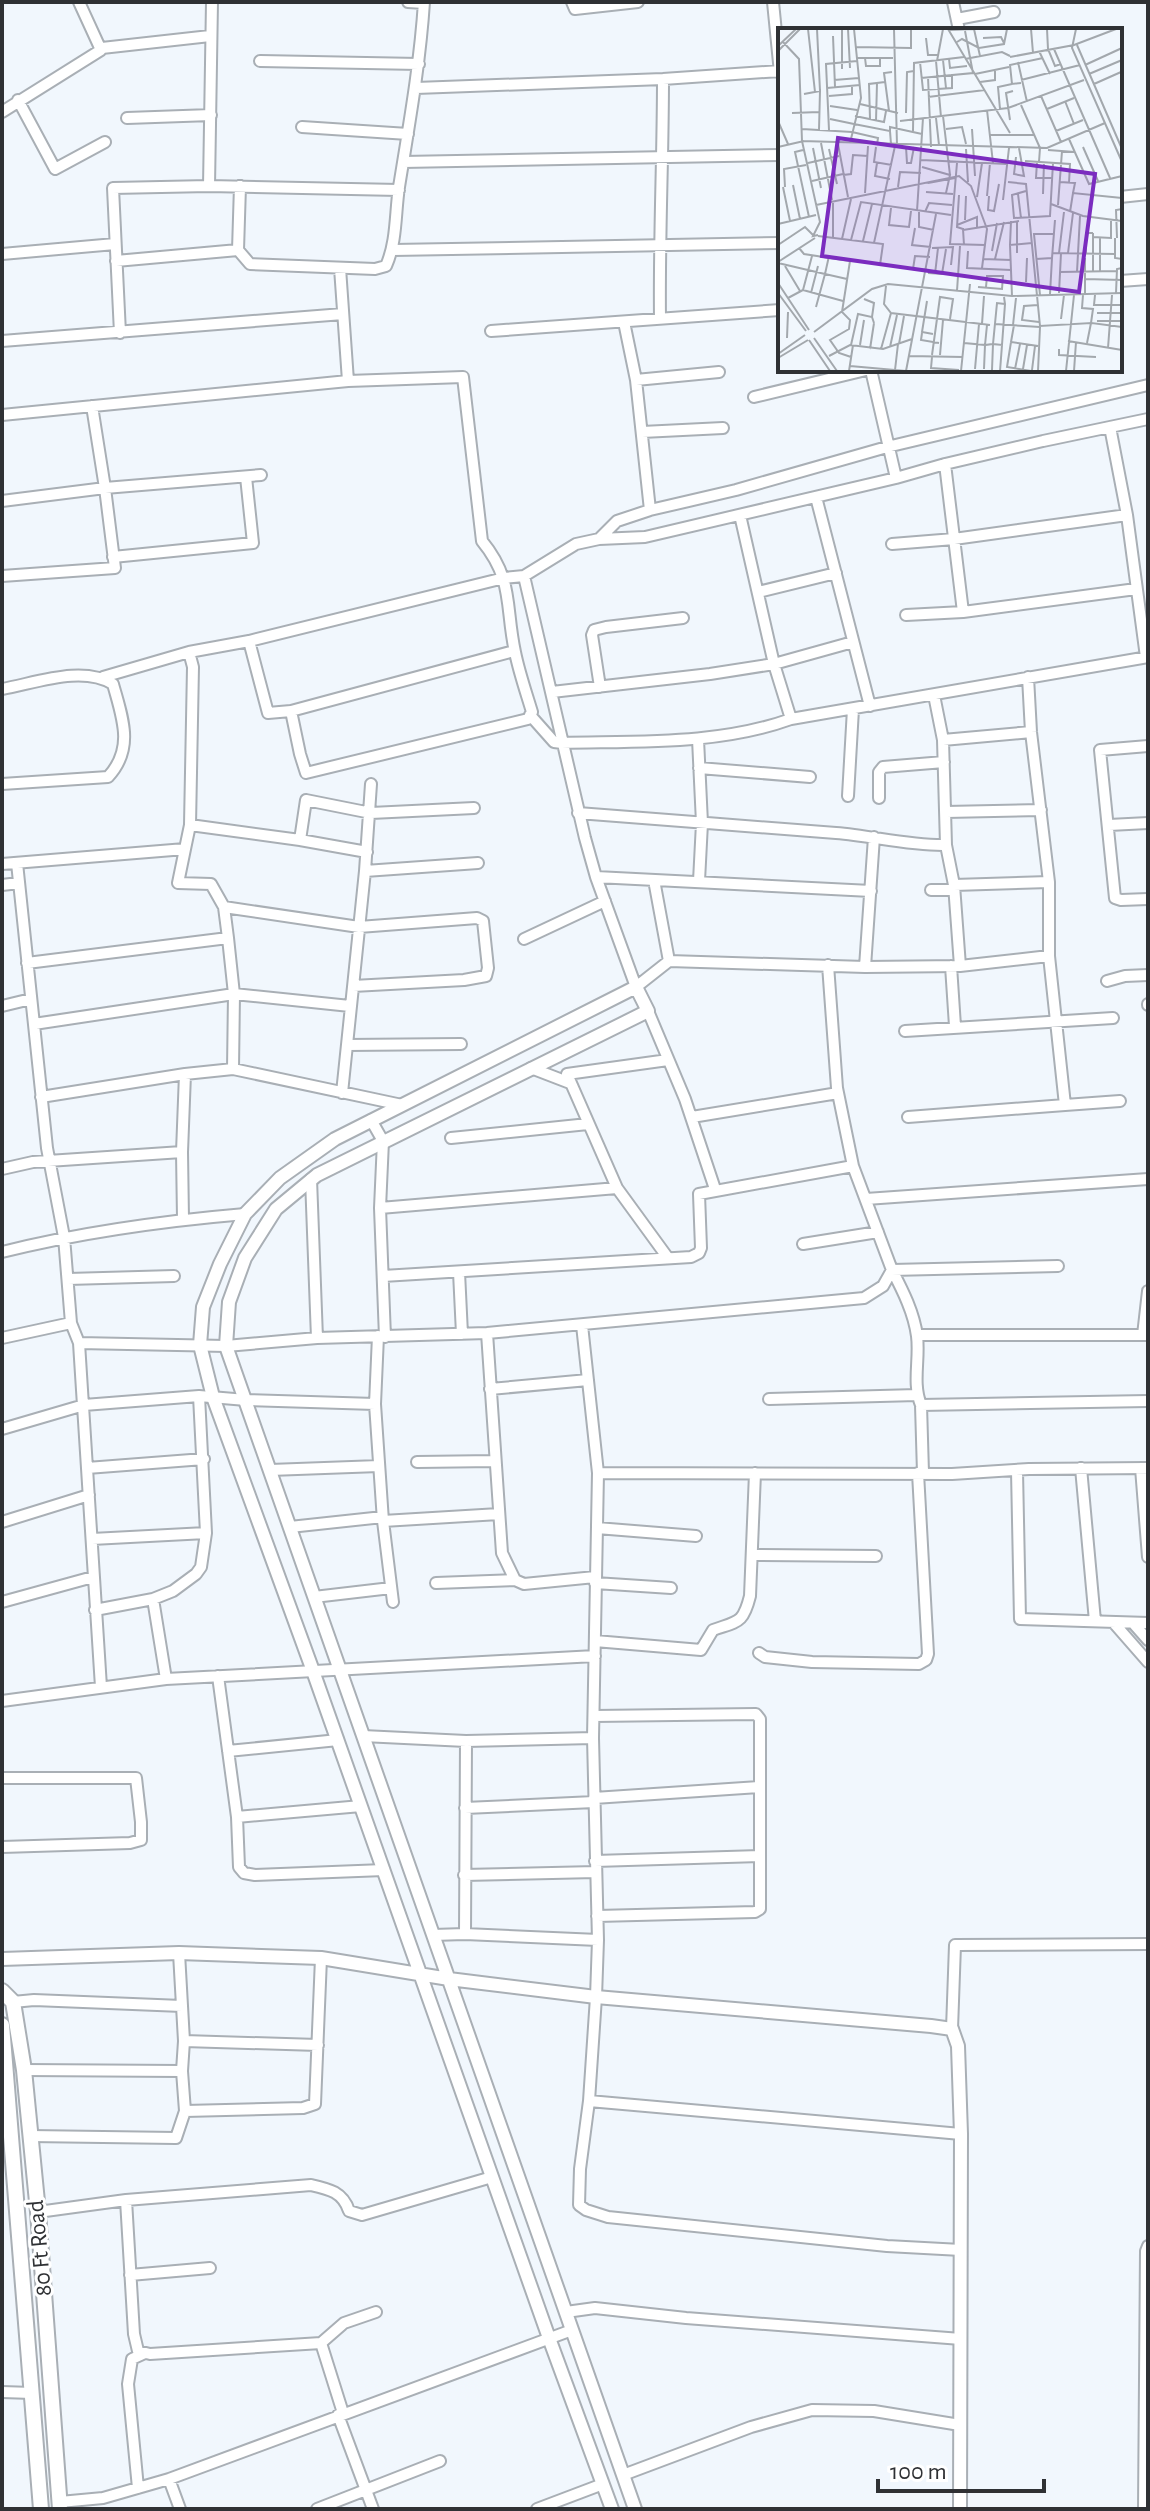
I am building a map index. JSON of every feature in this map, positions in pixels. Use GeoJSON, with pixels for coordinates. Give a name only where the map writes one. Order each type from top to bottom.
{"type":"FeatureCollection","features":[{"type":"Feature","properties":{"kind":"main road","name":"80 Ft Road"},"geometry":{"type":"LineString","coordinates":[[7,1997],[24,2070],[60,2505]]}},
{"type":"Feature","properties":{"kind":"main road","name":"80 Ft Road"},"geometry":{"type":"LineString","coordinates":[[2,2025],[6,2133],[41,2509]]}},
{"type":"Feature","properties":{"kind":"street"},"geometry":{"type":"LineString","coordinates":[[79,2],[102,48]]}},
{"type":"Feature","properties":{"kind":"street"},"geometry":{"type":"LineString","coordinates":[[209,186],[212,2]]}},
{"type":"Feature","properties":{"kind":"street"},"geometry":{"type":"LineString","coordinates":[[240,186],[238,250],[250,264],[375,269],[386,266],[393,250],[419,64],[424,2],[408,2]]}},
{"type":"Feature","properties":{"kind":"street"},"geometry":{"type":"LineString","coordinates":[[572,2],[575,9],[638,2]]}},
{"type":"Feature","properties":{"kind":"street"},"geometry":{"type":"LineString","coordinates":[[773,2],[778,51]]}},
{"type":"Feature","properties":{"kind":"street"},"geometry":{"type":"LineString","coordinates":[[953,2],[958,24],[994,12]]}},
{"type":"Feature","properties":{"kind":"street"},"geometry":{"type":"LineString","coordinates":[[2,112],[102,48],[210,36]]}},
{"type":"Feature","properties":{"kind":"street"},"geometry":{"type":"LineString","coordinates":[[260,61],[419,64]]}},
{"type":"Feature","properties":{"kind":"street"},"geometry":{"type":"LineString","coordinates":[[416,88],[663,79],[778,71]]}},
{"type":"Feature","properties":{"kind":"street"},"geometry":{"type":"LineString","coordinates":[[660,318],[663,79]]}},
{"type":"Feature","properties":{"kind":"street"},"geometry":{"type":"LineString","coordinates":[[18,100],[61,179]]}},
{"type":"Feature","properties":{"kind":"street"},"geometry":{"type":"LineString","coordinates":[[127,118],[211,115]]}},
{"type":"Feature","properties":{"kind":"street"},"geometry":{"type":"LineString","coordinates":[[302,127],[408,134]]}},
{"type":"Feature","properties":{"kind":"street"},"geometry":{"type":"LineString","coordinates":[[55,169],[105,142]]}},
{"type":"Feature","properties":{"kind":"street"},"geometry":{"type":"LineString","coordinates":[[403,162],[778,155]]}},
{"type":"Feature","properties":{"kind":"street"},"geometry":{"type":"LineString","coordinates":[[120,333],[113,188],[240,186],[399,190]]}},
{"type":"Feature","properties":{"kind":"street"},"geometry":{"type":"LineString","coordinates":[[1122,197],[1148,194]]}},
{"type":"Feature","properties":{"kind":"street"},"geometry":{"type":"LineString","coordinates":[[393,250],[778,243]]}},
{"type":"Feature","properties":{"kind":"street"},"geometry":{"type":"LineString","coordinates":[[2,254],[115,244]]}},
{"type":"Feature","properties":{"kind":"street"},"geometry":{"type":"LineString","coordinates":[[116,261],[238,250]]}},
{"type":"Feature","properties":{"kind":"street"},"geometry":{"type":"LineString","coordinates":[[340,268],[348,381]]}},
{"type":"Feature","properties":{"kind":"street"},"geometry":{"type":"LineString","coordinates":[[1122,281],[1148,279]]}},
{"type":"Feature","properties":{"kind":"street"},"geometry":{"type":"LineString","coordinates":[[491,331],[778,310]]}},
{"type":"Feature","properties":{"kind":"street"},"geometry":{"type":"LineString","coordinates":[[2,341],[343,314]]}},
{"type":"Feature","properties":{"kind":"street"},"geometry":{"type":"LineString","coordinates":[[624,322],[636,380],[650,510]]}},
{"type":"Feature","properties":{"kind":"street"},"geometry":{"type":"LineString","coordinates":[[636,380],[719,372]]}},
{"type":"Feature","properties":{"kind":"street"},"geometry":{"type":"LineString","coordinates":[[754,397],[860,372]]}},
{"type":"Feature","properties":{"kind":"street"},"geometry":{"type":"LineString","coordinates":[[869,372],[896,478]]}},
{"type":"Feature","properties":{"kind":"street"},"geometry":{"type":"LineString","coordinates":[[2,415],[348,381],[421,376],[463,377],[482,541],[496,558],[504,578],[514,651],[532,712],[528,719],[306,773],[291,711]]}},
{"type":"Feature","properties":{"kind":"street"},"geometry":{"type":"LineString","coordinates":[[599,539],[617,521],[650,510],[736,490],[887,447],[1148,385]]}},
{"type":"Feature","properties":{"kind":"street"},"geometry":{"type":"LineString","coordinates":[[2,576],[115,568],[92,406]]}},
{"type":"Feature","properties":{"kind":"street"},"geometry":{"type":"LineString","coordinates":[[103,677],[189,652],[249,641],[504,578],[524,576],[576,544],[599,539],[645,537],[945,464],[1148,419]]}},
{"type":"Feature","properties":{"kind":"street"},"geometry":{"type":"LineString","coordinates":[[530,715],[554,742],[698,739],[766,728],[791,719],[1147,657],[1127,515],[1110,427]]}},
{"type":"Feature","properties":{"kind":"street"},"geometry":{"type":"LineString","coordinates":[[642,432],[723,428]]}},
{"type":"Feature","properties":{"kind":"street"},"geometry":{"type":"LineString","coordinates":[[945,464],[963,612]]}},
{"type":"Feature","properties":{"kind":"street"},"geometry":{"type":"LineString","coordinates":[[2,501],[105,488],[261,475]]}},
{"type":"Feature","properties":{"kind":"street"},"geometry":{"type":"LineString","coordinates":[[113,557],[253,543],[246,477]]}},
{"type":"Feature","properties":{"kind":"street"},"geometry":{"type":"LineString","coordinates":[[816,497],[870,706]]}},
{"type":"Feature","properties":{"kind":"street"},"geometry":{"type":"LineString","coordinates":[[740,515],[774,664],[791,719]]}},
{"type":"Feature","properties":{"kind":"street"},"geometry":{"type":"LineString","coordinates":[[892,544],[954,539],[1127,515]]}},
{"type":"Feature","properties":{"kind":"street"},"geometry":{"type":"LineString","coordinates":[[758,592],[836,573]]}},
{"type":"Feature","properties":{"kind":"street"},"geometry":{"type":"LineString","coordinates":[[524,576],[578,813],[596,877],[636,987],[692,1117],[715,1189]]}},
{"type":"Feature","properties":{"kind":"street"},"geometry":{"type":"LineString","coordinates":[[906,615],[963,612],[1136,589]]}},
{"type":"Feature","properties":{"kind":"street"},"geometry":{"type":"LineString","coordinates":[[600,687],[592,635],[594,630],[683,618]]}},
{"type":"Feature","properties":{"kind":"street"},"geometry":{"type":"LineString","coordinates":[[249,641],[268,713],[291,711],[514,651]]}},
{"type":"Feature","properties":{"kind":"street"},"geometry":{"type":"LineString","coordinates":[[552,692],[774,664],[853,642]]}},
{"type":"Feature","properties":{"kind":"street"},"geometry":{"type":"LineString","coordinates":[[189,652],[193,667],[190,825],[178,883],[211,884],[224,907],[234,994],[233,1069]]}},
{"type":"Feature","properties":{"kind":"street"},"geometry":{"type":"LineString","coordinates":[[2,689],[85,674],[103,677],[113,684],[126,732],[119,766],[108,777],[2,784]]}},
{"type":"Feature","properties":{"kind":"street"},"geometry":{"type":"LineString","coordinates":[[1028,677],[1031,732],[1049,882],[1049,956],[1065,1105]]}},
{"type":"Feature","properties":{"kind":"street"},"geometry":{"type":"LineString","coordinates":[[934,695],[943,740],[946,845],[954,887],[955,1026]]}},
{"type":"Feature","properties":{"kind":"street"},"geometry":{"type":"LineString","coordinates":[[848,796],[853,709]]}},
{"type":"Feature","properties":{"kind":"street"},"geometry":{"type":"LineString","coordinates":[[943,740],[1031,732]]}},
{"type":"Feature","properties":{"kind":"street"},"geometry":{"type":"LineString","coordinates":[[698,739],[702,823],[699,881]]}},
{"type":"Feature","properties":{"kind":"street"},"geometry":{"type":"LineString","coordinates":[[1148,746],[1100,750],[1115,898],[1148,899]]}},
{"type":"Feature","properties":{"kind":"street"},"geometry":{"type":"LineString","coordinates":[[879,798],[879,772],[883,767],[944,762]]}},
{"type":"Feature","properties":{"kind":"street"},"geometry":{"type":"LineString","coordinates":[[699,768],[810,777]]}},
{"type":"Feature","properties":{"kind":"street"},"geometry":{"type":"LineString","coordinates":[[342,1093],[371,813],[371,784]]}},
{"type":"Feature","properties":{"kind":"street"},"geometry":{"type":"LineString","coordinates":[[300,840],[306,800],[371,813],[474,808]]}},
{"type":"Feature","properties":{"kind":"street"},"geometry":{"type":"LineString","coordinates":[[946,812],[1041,810]]}},
{"type":"Feature","properties":{"kind":"street"},"geometry":{"type":"LineString","coordinates":[[578,813],[946,845]]}},
{"type":"Feature","properties":{"kind":"street"},"geometry":{"type":"LineString","coordinates":[[1109,825],[1148,823]]}},
{"type":"Feature","properties":{"kind":"street"},"geometry":{"type":"LineString","coordinates":[[190,825],[367,852]]}},
{"type":"Feature","properties":{"kind":"street"},"geometry":{"type":"LineString","coordinates":[[865,967],[874,837]]}},
{"type":"Feature","properties":{"kind":"street"},"geometry":{"type":"LineString","coordinates":[[2,864],[185,849]]}},
{"type":"Feature","properties":{"kind":"street"},"geometry":{"type":"LineString","coordinates":[[17,863],[49,1162],[64,1237],[71,1323],[79,1343],[101,1687]]}},
{"type":"Feature","properties":{"kind":"street"},"geometry":{"type":"LineString","coordinates":[[365,871],[478,863]]}},
{"type":"Feature","properties":{"kind":"street"},"geometry":{"type":"LineString","coordinates":[[596,877],[871,891]]}},
{"type":"Feature","properties":{"kind":"street"},"geometry":{"type":"LineString","coordinates":[[654,880],[669,961]]}},
{"type":"Feature","properties":{"kind":"street"},"geometry":{"type":"LineString","coordinates":[[931,890],[1049,882]]}},
{"type":"Feature","properties":{"kind":"street"},"geometry":{"type":"LineString","coordinates":[[2,885],[19,883]]}},
{"type":"Feature","properties":{"kind":"street"},"geometry":{"type":"LineString","coordinates":[[524,939],[605,901]]}},
{"type":"Feature","properties":{"kind":"street"},"geometry":{"type":"LineString","coordinates":[[224,907],[359,927],[477,918],[483,921],[488,968],[486,976],[353,986]]}},
{"type":"Feature","properties":{"kind":"street"},"geometry":{"type":"LineString","coordinates":[[27,963],[228,938]]}},
{"type":"Feature","properties":{"kind":"street"},"geometry":{"type":"LineString","coordinates":[[612,2509],[213,1397],[200,1345],[203,1307],[245,1214],[280,1178],[335,1139],[636,987],[669,961],[865,967],[955,966],[1049,956]]}},
{"type":"Feature","properties":{"kind":"street"},"geometry":{"type":"LineString","coordinates":[[759,1653],[765,1657],[812,1662],[919,1664],[926,1660],[928,1654],[917,1335],[906,1297],[892,1270],[853,1166],[838,1093],[828,965]]}},
{"type":"Feature","properties":{"kind":"street"},"geometry":{"type":"LineString","coordinates":[[1107,981],[1148,975]]}},
{"type":"Feature","properties":{"kind":"street"},"geometry":{"type":"LineString","coordinates":[[34,1024],[234,994],[350,1006]]}},
{"type":"Feature","properties":{"kind":"street"},"geometry":{"type":"LineString","coordinates":[[2,1006],[31,999]]}},
{"type":"Feature","properties":{"kind":"street"},"geometry":{"type":"LineString","coordinates":[[635,2509],[226,1346],[229,1302],[245,1258],[276,1209],[311,1179],[648,1011]]}},
{"type":"Feature","properties":{"kind":"street"},"geometry":{"type":"LineString","coordinates":[[905,1031],[1113,1018]]}},
{"type":"Feature","properties":{"kind":"street"},"geometry":{"type":"LineString","coordinates":[[347,1045],[461,1044]]}},
{"type":"Feature","properties":{"kind":"street"},"geometry":{"type":"LineString","coordinates":[[668,1060],[567,1074],[617,1188],[668,1258]]}},
{"type":"Feature","properties":{"kind":"street"},"geometry":{"type":"LineString","coordinates":[[531,1068],[570,1083]]}},
{"type":"Feature","properties":{"kind":"street"},"geometry":{"type":"LineString","coordinates":[[41,1097],[233,1069],[402,1105]]}},
{"type":"Feature","properties":{"kind":"street"},"geometry":{"type":"LineString","coordinates":[[183,1219],[185,1074]]}},
{"type":"Feature","properties":{"kind":"street"},"geometry":{"type":"LineString","coordinates":[[692,1117],[838,1093]]}},
{"type":"Feature","properties":{"kind":"street"},"geometry":{"type":"LineString","coordinates":[[908,1117],[1120,1101]]}},
{"type":"Feature","properties":{"kind":"street"},"geometry":{"type":"LineString","coordinates":[[371,1120],[383,1141],[380,1208],[383,1276],[375,1404],[383,1519],[393,1602]]}},
{"type":"Feature","properties":{"kind":"street"},"geometry":{"type":"LineString","coordinates":[[451,1138],[588,1124]]}},
{"type":"Feature","properties":{"kind":"street"},"geometry":{"type":"LineString","coordinates":[[2,1169],[49,1162],[182,1152]]}},
{"type":"Feature","properties":{"kind":"street"},"geometry":{"type":"LineString","coordinates":[[383,1276],[691,1257],[701,1248],[698,1197],[702,1192],[853,1166]]}},
{"type":"Feature","properties":{"kind":"street"},"geometry":{"type":"LineString","coordinates":[[311,1179],[317,1338]]}},
{"type":"Feature","properties":{"kind":"street"},"geometry":{"type":"LineString","coordinates":[[866,1199],[1148,1179]]}},
{"type":"Feature","properties":{"kind":"street"},"geometry":{"type":"LineString","coordinates":[[380,1208],[617,1188]]}},
{"type":"Feature","properties":{"kind":"street"},"geometry":{"type":"LineString","coordinates":[[2,1252],[64,1237],[183,1219],[245,1214]]}},
{"type":"Feature","properties":{"kind":"street"},"geometry":{"type":"LineString","coordinates":[[803,1244],[878,1232]]}},
{"type":"Feature","properties":{"kind":"street"},"geometry":{"type":"LineString","coordinates":[[892,1270],[1058,1266]]}},
{"type":"Feature","properties":{"kind":"street"},"geometry":{"type":"LineString","coordinates":[[79,1343],[226,1346],[317,1338],[487,1333],[582,1325],[864,1298],[883,1286],[892,1270]]}},
{"type":"Feature","properties":{"kind":"street"},"geometry":{"type":"LineString","coordinates":[[459,1272],[462,1334]]}},
{"type":"Feature","properties":{"kind":"street"},"geometry":{"type":"LineString","coordinates":[[68,1279],[174,1276]]}},
{"type":"Feature","properties":{"kind":"street"},"geometry":{"type":"LineString","coordinates":[[917,1335],[1145,1335],[1148,1291]]}},
{"type":"Feature","properties":{"kind":"street"},"geometry":{"type":"LineString","coordinates":[[2,1338],[71,1323]]}},
{"type":"Feature","properties":{"kind":"street"},"geometry":{"type":"LineString","coordinates":[[582,1325],[598,1473],[593,1738],[598,1940],[589,2101],[579,2205],[608,2217],[887,2246],[961,2250]]}},
{"type":"Feature","properties":{"kind":"street"},"geometry":{"type":"LineString","coordinates":[[487,1333],[502,1553],[515,1580]]}},
{"type":"Feature","properties":{"kind":"street"},"geometry":{"type":"LineString","coordinates":[[490,1389],[588,1380]]}},
{"type":"Feature","properties":{"kind":"street"},"geometry":{"type":"LineString","coordinates":[[2,1429],[84,1405],[199,1396],[375,1404]]}},
{"type":"Feature","properties":{"kind":"street"},"geometry":{"type":"LineString","coordinates":[[95,1610],[153,1599],[173,1591],[201,1567],[206,1533],[199,1396]]}},
{"type":"Feature","properties":{"kind":"street"},"geometry":{"type":"LineString","coordinates":[[769,1399],[1148,1401]]}},
{"type":"Feature","properties":{"kind":"street"},"geometry":{"type":"LineString","coordinates":[[87,1468],[204,1459]]}},
{"type":"Feature","properties":{"kind":"street"},"geometry":{"type":"LineString","coordinates":[[417,1462],[495,1461]]}},
{"type":"Feature","properties":{"kind":"street"},"geometry":{"type":"LineString","coordinates":[[270,1470],[379,1466]]}},
{"type":"Feature","properties":{"kind":"street"},"geometry":{"type":"LineString","coordinates":[[1081,1468],[1095,1621]]}},
{"type":"Feature","properties":{"kind":"street"},"geometry":{"type":"LineString","coordinates":[[598,1473],[952,1474],[1144,1468],[1148,1557]]}},
{"type":"Feature","properties":{"kind":"street"},"geometry":{"type":"LineString","coordinates":[[1017,1471],[1020,1619],[1148,1623]]}},
{"type":"Feature","properties":{"kind":"street"},"geometry":{"type":"LineString","coordinates":[[595,1641],[701,1650],[713,1630],[740,1621],[746,1614],[750,1596],[755,1473]]}},
{"type":"Feature","properties":{"kind":"street"},"geometry":{"type":"LineString","coordinates":[[2,1522],[89,1495]]}},
{"type":"Feature","properties":{"kind":"street"},"geometry":{"type":"LineString","coordinates":[[290,1527],[499,1514]]}},
{"type":"Feature","properties":{"kind":"street"},"geometry":{"type":"LineString","coordinates":[[597,1528],[696,1536]]}},
{"type":"Feature","properties":{"kind":"street"},"geometry":{"type":"LineString","coordinates":[[92,1539],[206,1533]]}},
{"type":"Feature","properties":{"kind":"street"},"geometry":{"type":"LineString","coordinates":[[752,1555],[876,1556]]}},
{"type":"Feature","properties":{"kind":"street"},"geometry":{"type":"LineString","coordinates":[[2,1602],[93,1577]]}},
{"type":"Feature","properties":{"kind":"street"},"geometry":{"type":"LineString","coordinates":[[436,1583],[515,1580],[524,1584],[595,1580],[671,1588]]}},
{"type":"Feature","properties":{"kind":"street"},"geometry":{"type":"LineString","coordinates":[[314,1597],[391,1588]]}},
{"type":"Feature","properties":{"kind":"street"},"geometry":{"type":"LineString","coordinates":[[153,1599],[166,1679]]}},
{"type":"Feature","properties":{"kind":"street"},"geometry":{"type":"LineString","coordinates":[[1113,1622],[1148,1662]]}},
{"type":"Feature","properties":{"kind":"street"},"geometry":{"type":"LineString","coordinates":[[1133,1623],[1148,1640]]}},
{"type":"Feature","properties":{"kind":"street"},"geometry":{"type":"LineString","coordinates":[[2,1701],[166,1679],[595,1656]]}},
{"type":"Feature","properties":{"kind":"street"},"geometry":{"type":"LineString","coordinates":[[218,1676],[237,1817],[239,1867],[244,1873],[384,1870]]}},
{"type":"Feature","properties":{"kind":"street"},"geometry":{"type":"LineString","coordinates":[[594,1716],[759,1715],[761,1907],[755,1912],[597,1916]]}},
{"type":"Feature","properties":{"kind":"street"},"geometry":{"type":"LineString","coordinates":[[363,1736],[466,1741],[593,1738]]}},
{"type":"Feature","properties":{"kind":"street"},"geometry":{"type":"LineString","coordinates":[[228,1751],[338,1740]]}},
{"type":"Feature","properties":{"kind":"street"},"geometry":{"type":"LineString","coordinates":[[465,1934],[466,1741]]}},
{"type":"Feature","properties":{"kind":"street"},"geometry":{"type":"LineString","coordinates":[[2,1778],[136,1778],[141,1840],[130,1843],[2,1847]]}},
{"type":"Feature","properties":{"kind":"street"},"geometry":{"type":"LineString","coordinates":[[465,1808],[759,1787]]}},
{"type":"Feature","properties":{"kind":"street"},"geometry":{"type":"LineString","coordinates":[[237,1817],[361,1806]]}},
{"type":"Feature","properties":{"kind":"street"},"geometry":{"type":"LineString","coordinates":[[464,1875],[760,1856]]}},
{"type":"Feature","properties":{"kind":"street"},"geometry":{"type":"LineString","coordinates":[[433,1935],[598,1940]]}},
{"type":"Feature","properties":{"kind":"street"},"geometry":{"type":"LineString","coordinates":[[960,2509],[961,2134],[958,2046],[952,2029],[955,1945],[1148,1944]]}},
{"type":"Feature","properties":{"kind":"street"},"geometry":{"type":"LineString","coordinates":[[2,1959],[179,1953],[321,1958],[449,1979],[596,1997],[952,2029]]}},
{"type":"Feature","properties":{"kind":"street"},"geometry":{"type":"LineString","coordinates":[[30,2136],[176,2138],[185,2111],[179,1953]]}},
{"type":"Feature","properties":{"kind":"street"},"geometry":{"type":"LineString","coordinates":[[185,2111],[303,2108],[315,2104],[321,1958]]}},
{"type":"Feature","properties":{"kind":"street"},"geometry":{"type":"LineString","coordinates":[[7,1997],[182,2006]]}},
{"type":"Feature","properties":{"kind":"street"},"geometry":{"type":"LineString","coordinates":[[184,2041],[318,2045]]}},
{"type":"Feature","properties":{"kind":"street"},"geometry":{"type":"LineString","coordinates":[[24,2070],[182,2071]]}},
{"type":"Feature","properties":{"kind":"street"},"geometry":{"type":"LineString","coordinates":[[589,2101],[961,2134]]}},
{"type":"Feature","properties":{"kind":"street"},"geometry":{"type":"LineString","coordinates":[[38,2212],[126,2200],[311,2185],[337,2193],[347,2203],[349,2211],[362,2215],[492,2177]]}},
{"type":"Feature","properties":{"kind":"street"},"geometry":{"type":"LineString","coordinates":[[126,2200],[134,2334],[138,2351],[321,2343],[344,2323],[376,2312]]}},
{"type":"Feature","properties":{"kind":"street"},"geometry":{"type":"LineString","coordinates":[[1144,2509],[1148,2246]]}},
{"type":"Feature","properties":{"kind":"street"},"geometry":{"type":"LineString","coordinates":[[130,2275],[210,2268]]}},
{"type":"Feature","properties":{"kind":"street"},"geometry":{"type":"LineString","coordinates":[[566,2312],[595,2308],[961,2339]]}},
{"type":"Feature","properties":{"kind":"street"},"geometry":{"type":"LineString","coordinates":[[60,2505],[103,2498],[169,2479],[572,2330]]}},
{"type":"Feature","properties":{"kind":"street"},"geometry":{"type":"LineString","coordinates":[[321,2343],[340,2414],[373,2509]]}},
{"type":"Feature","properties":{"kind":"street"},"geometry":{"type":"LineString","coordinates":[[138,2488],[128,2384],[132,2359],[145,2353]]}},
{"type":"Feature","properties":{"kind":"street"},"geometry":{"type":"LineString","coordinates":[[2,2392],[32,2393]]}},
{"type":"Feature","properties":{"kind":"street"},"geometry":{"type":"LineString","coordinates":[[623,2475],[751,2427],[812,2410],[874,2411],[960,2425]]}},
{"type":"Feature","properties":{"kind":"street"},"geometry":{"type":"LineString","coordinates":[[317,2509],[440,2461]]}},
{"type":"Feature","properties":{"kind":"street"},"geometry":{"type":"LineString","coordinates":[[169,2479],[180,2509]]}},
{"type":"Feature","properties":{"kind":"street"},"geometry":{"type":"LineString","coordinates":[[537,2509],[603,2484]]}}]}
